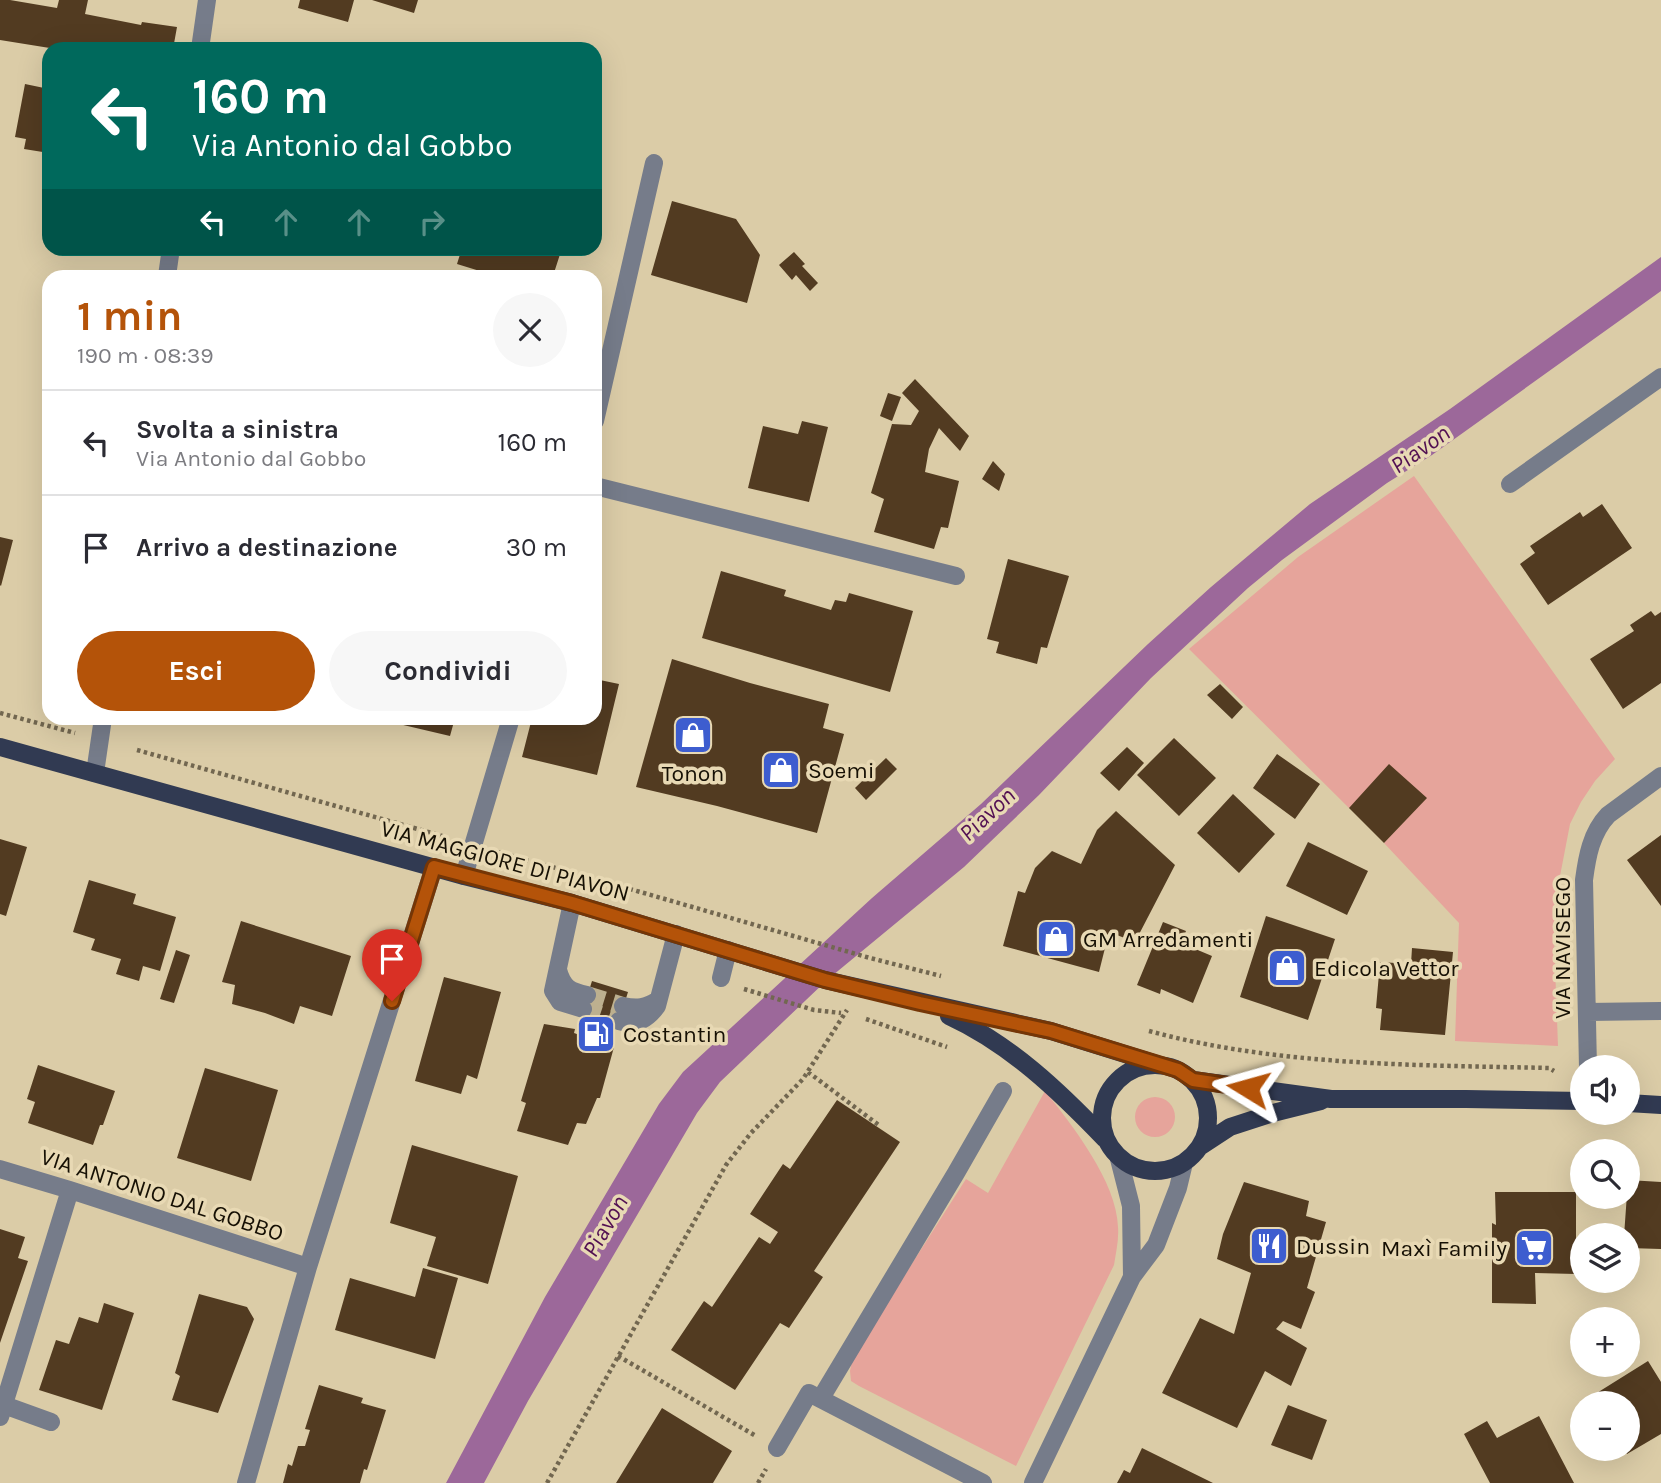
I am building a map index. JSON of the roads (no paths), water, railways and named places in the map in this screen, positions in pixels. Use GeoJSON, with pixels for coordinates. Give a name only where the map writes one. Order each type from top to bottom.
{"type":"FeatureCollection","features":[{"type":"Feature","properties":{"kind":"main road","name":"VIA MAGGIORE DI PIAVON"},"geometry":{"type":"LineString","coordinates":[[0,747],[464,876],[572,903],[780,967],[920,1003],[1051,1031],[1178,1070],[1193,1080],[1331,1099],[1570,1101]]}},
{"type":"Feature","properties":{"kind":"main road"},"geometry":{"type":"LineString","coordinates":[[920,1003],[962,1022],[1030,1067],[1072,1105],[1119,1159],[1134,1168],[1151,1172],[1168,1170],[1184,1163],[1201,1146],[1230,1128],[1331,1099]]}},
{"type":"Feature","properties":{"kind":"main road"},"geometry":{"type":"LineString","coordinates":[[1105,1140],[1101,1122],[1103,1104],[1111,1087],[1125,1074],[1141,1066],[1160,1065]]}},
{"type":"Feature","properties":{"kind":"main road"},"geometry":{"type":"LineString","coordinates":[[1193,1080],[1203,1095],[1208,1112],[1207,1129],[1201,1146]]}},
{"type":"Feature","properties":{"kind":"main road"},"geometry":{"type":"LineString","coordinates":[[1640,1104],[1661,1105]]}},
{"type":"Feature","properties":{"kind":"street"},"geometry":{"type":"LineString","coordinates":[[201,42],[207,0]]}},
{"type":"Feature","properties":{"kind":"street"},"geometry":{"type":"LineString","coordinates":[[602,390],[654,163]]}},
{"type":"Feature","properties":{"kind":"street"},"geometry":{"type":"LineString","coordinates":[[1510,484],[1661,377]]}},
{"type":"Feature","properties":{"kind":"street"},"geometry":{"type":"LineString","coordinates":[[602,488],[956,576]]}},
{"type":"Feature","properties":{"kind":"street"},"geometry":{"type":"LineString","coordinates":[[95,773],[102,725]]}},
{"type":"Feature","properties":{"kind":"street"},"geometry":{"type":"LineString","coordinates":[[464,876],[509,725]]}},
{"type":"Feature","properties":{"kind":"street","name":"VIA NAVISEGO"},"geometry":{"type":"LineString","coordinates":[[1588,1055],[1584,880],[1586,862],[1601,822],[1661,776]]}},
{"type":"Feature","properties":{"kind":"street"},"geometry":{"type":"LineString","coordinates":[[246,1483],[308,1268],[434,867]]}},
{"type":"Feature","properties":{"kind":"street"},"geometry":{"type":"LineString","coordinates":[[572,903],[553,991],[560,1002],[585,1002]]}},
{"type":"Feature","properties":{"kind":"street"},"geometry":{"type":"LineString","coordinates":[[621,1013],[651,1005],[660,998],[676,934]]}},
{"type":"Feature","properties":{"kind":"street"},"geometry":{"type":"LineString","coordinates":[[720,978],[728,950]]}},
{"type":"Feature","properties":{"kind":"street"},"geometry":{"type":"LineString","coordinates":[[1587,1012],[1661,1011]]}},
{"type":"Feature","properties":{"kind":"street"},"geometry":{"type":"LineString","coordinates":[[821,1398],[1003,1091]]}},
{"type":"Feature","properties":{"kind":"street"},"geometry":{"type":"LineString","coordinates":[[1119,1159],[1131,1206],[1132,1277]]}},
{"type":"Feature","properties":{"kind":"street"},"geometry":{"type":"LineString","coordinates":[[1033,1483],[1132,1277],[1156,1245],[1178,1188],[1184,1163]]}},
{"type":"Feature","properties":{"kind":"street","name":"VIA ANTONIO DAL GOBBO"},"geometry":{"type":"LineString","coordinates":[[0,1169],[308,1268]]}},
{"type":"Feature","properties":{"kind":"street"},"geometry":{"type":"LineString","coordinates":[[51,1422],[2,1411],[70,1190]]}},
{"type":"Feature","properties":{"kind":"street"},"geometry":{"type":"LineString","coordinates":[[777,1448],[809,1393],[983,1483]]}},
{"type":"Feature","properties":{"kind":"water","name":"Piavon"},"geometry":{"type":"Polygon","coordinates":[[[1661,257],[1661,291],[1432,455],[1387,483],[1248,588],[1151,678],[1039,795],[964,867],[827,980],[720,1082],[697,1113],[528,1401],[484,1483],[446,1483],[545,1297],[659,1104],[683,1072],[872,898],[981,804],[1148,644],[1310,504],[1450,409],[1661,257]]]}},
{"type":"Feature","properties":{"kind":"tunnel"},"geometry":{"type":"LineString","coordinates":[[587,995],[623,1006]]}},
{"type":"Feature","properties":{"kind":"tunnel"},"geometry":{"type":"LineString","coordinates":[[583,1009],[619,1021]]}},
{"type":"Feature","properties":{"kind":"place","name":"Tonon"},"geometry":{"type":"Point","coordinates":[693,735]}},
{"type":"Feature","properties":{"kind":"place","name":"Soemi"},"geometry":{"type":"Point","coordinates":[781,770]}},
{"type":"Feature","properties":{"kind":"place","name":"GM Arredamenti"},"geometry":{"type":"Point","coordinates":[1056,939]}},
{"type":"Feature","properties":{"kind":"place","name":"Edicola Vettor"},"geometry":{"type":"Point","coordinates":[1287,968]}},
{"type":"Feature","properties":{"kind":"place","name":"Costantin"},"geometry":{"type":"Point","coordinates":[596,1034]}},
{"type":"Feature","properties":{"kind":"place","name":"Dussin"},"geometry":{"type":"Point","coordinates":[1269,1246]}},
{"type":"Feature","properties":{"kind":"place","name":"Maxì Family"},"geometry":{"type":"Point","coordinates":[1534,1248]}}]}
